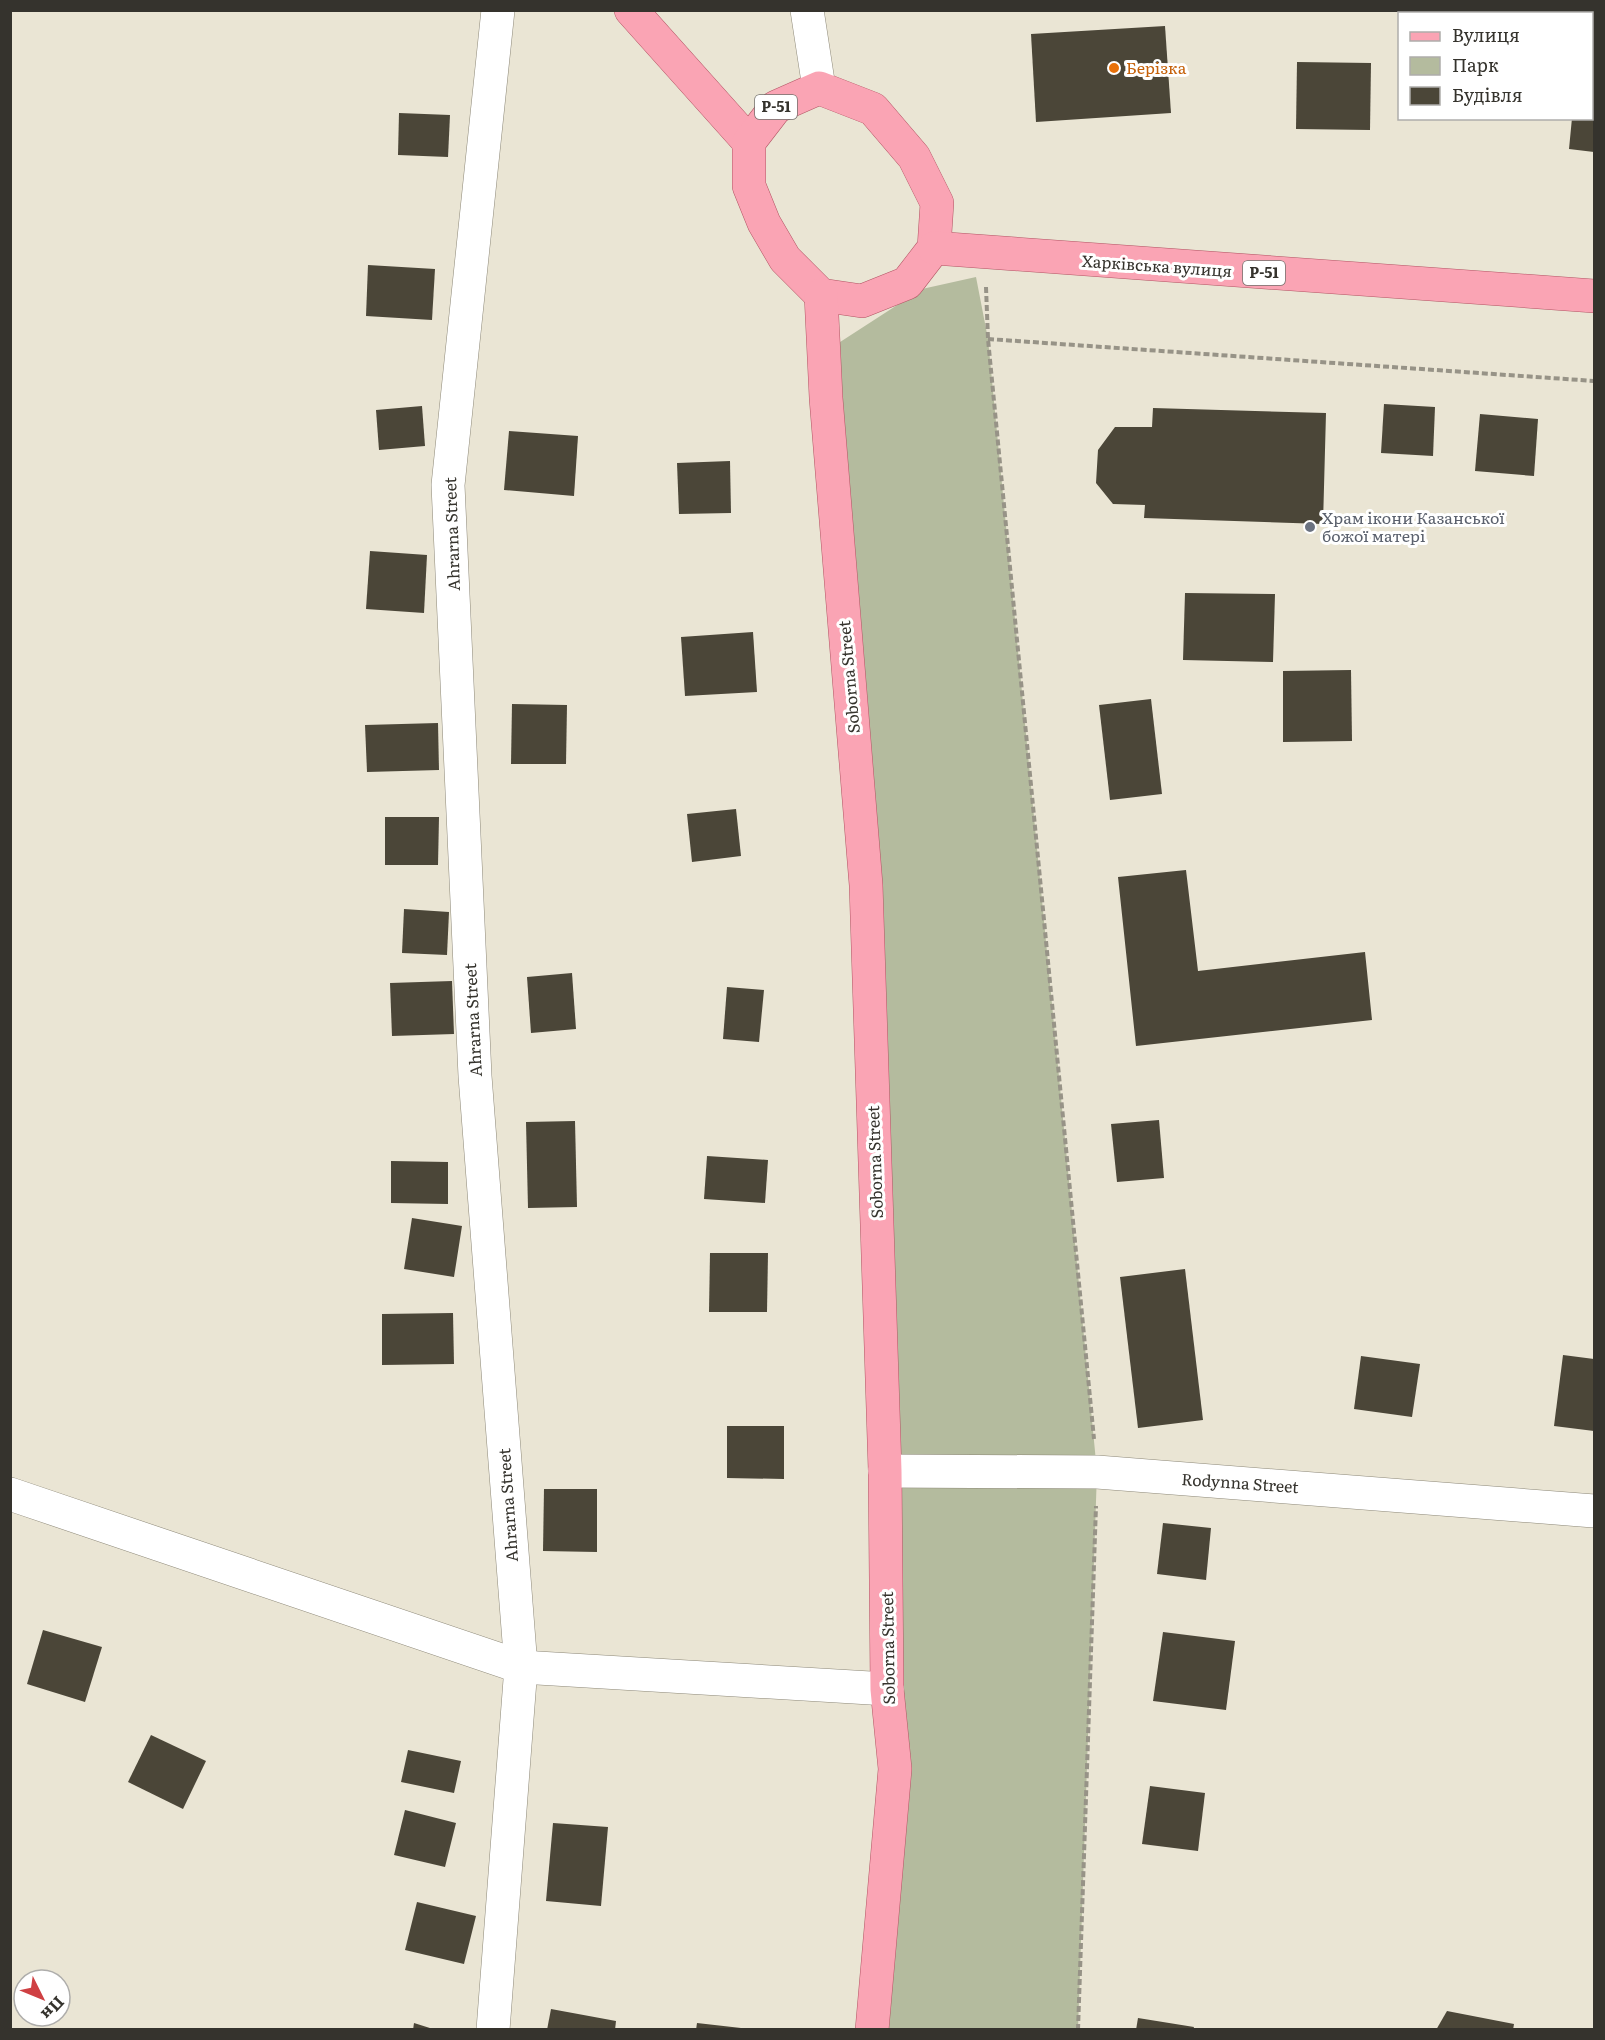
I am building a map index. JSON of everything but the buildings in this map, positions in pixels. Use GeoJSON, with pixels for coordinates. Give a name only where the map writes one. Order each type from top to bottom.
{"type":"FeatureCollection","features":[{"type":"Feature","properties":{"kind":"main road","name":"Р-51"},"geometry":{"type":"LineString","coordinates":[[631,10],[750,142]]}},
{"type":"Feature","properties":{"kind":"main road","name":"Р-51"},"geometry":{"type":"LineString","coordinates":[[821,295],[786,259],[764,223],[749,186],[750,142],[776,107],[819,88],[873,109],[914,158],[936,203],[934,248]]}},
{"type":"Feature","properties":{"kind":"main road","name":"Харківська вулиця"},"geometry":{"type":"LineString","coordinates":[[934,248],[984,254],[1594,296]]}},
{"type":"Feature","properties":{"kind":"main road"},"geometry":{"type":"LineString","coordinates":[[821,295],[862,300],[907,284],[934,248]]}},
{"type":"Feature","properties":{"kind":"main road","name":"Soborna Street"},"geometry":{"type":"LineString","coordinates":[[821,295],[826,398],[866,885],[885,1472],[887,1689],[895,1768],[872,2030]]}},
{"type":"Feature","properties":{"kind":"street","name":"Ahrarna Street"},"geometry":{"type":"LineString","coordinates":[[493,2030],[521,1667],[475,1076],[448,485],[498,10]]}},
{"type":"Feature","properties":{"kind":"street"},"geometry":{"type":"LineString","coordinates":[[807,10],[819,88]]}},
{"type":"Feature","properties":{"kind":"street","name":"Rodynna Street"},"geometry":{"type":"LineString","coordinates":[[885,1472],[1097,1472],[1594,1511]]}},
{"type":"Feature","properties":{"kind":"street"},"geometry":{"type":"LineString","coordinates":[[10,1494],[521,1667],[887,1689]]}},
{"type":"Feature","properties":{"kind":"path"},"geometry":{"type":"LineString","coordinates":[[984,254],[988,339],[1097,1472],[1078,2030]]}},
{"type":"Feature","properties":{"kind":"path"},"geometry":{"type":"LineString","coordinates":[[988,339],[1594,381]]}},
{"type":"Feature","properties":{"kind":"green space"},"geometry":{"type":"Polygon","coordinates":[[[976,277],[988,339],[1097,1472],[1078,2029],[872,2029],[895,1769],[837,344],[922,289],[976,277]]]}},
{"type":"Feature","properties":{"kind":"place","name":"Берізка"},"geometry":{"type":"Point","coordinates":[1114,68]}},
{"type":"Feature","properties":{"kind":"place","name":"Храм ікони Казанської божої матері"},"geometry":{"type":"Point","coordinates":[1310,527]}}]}
